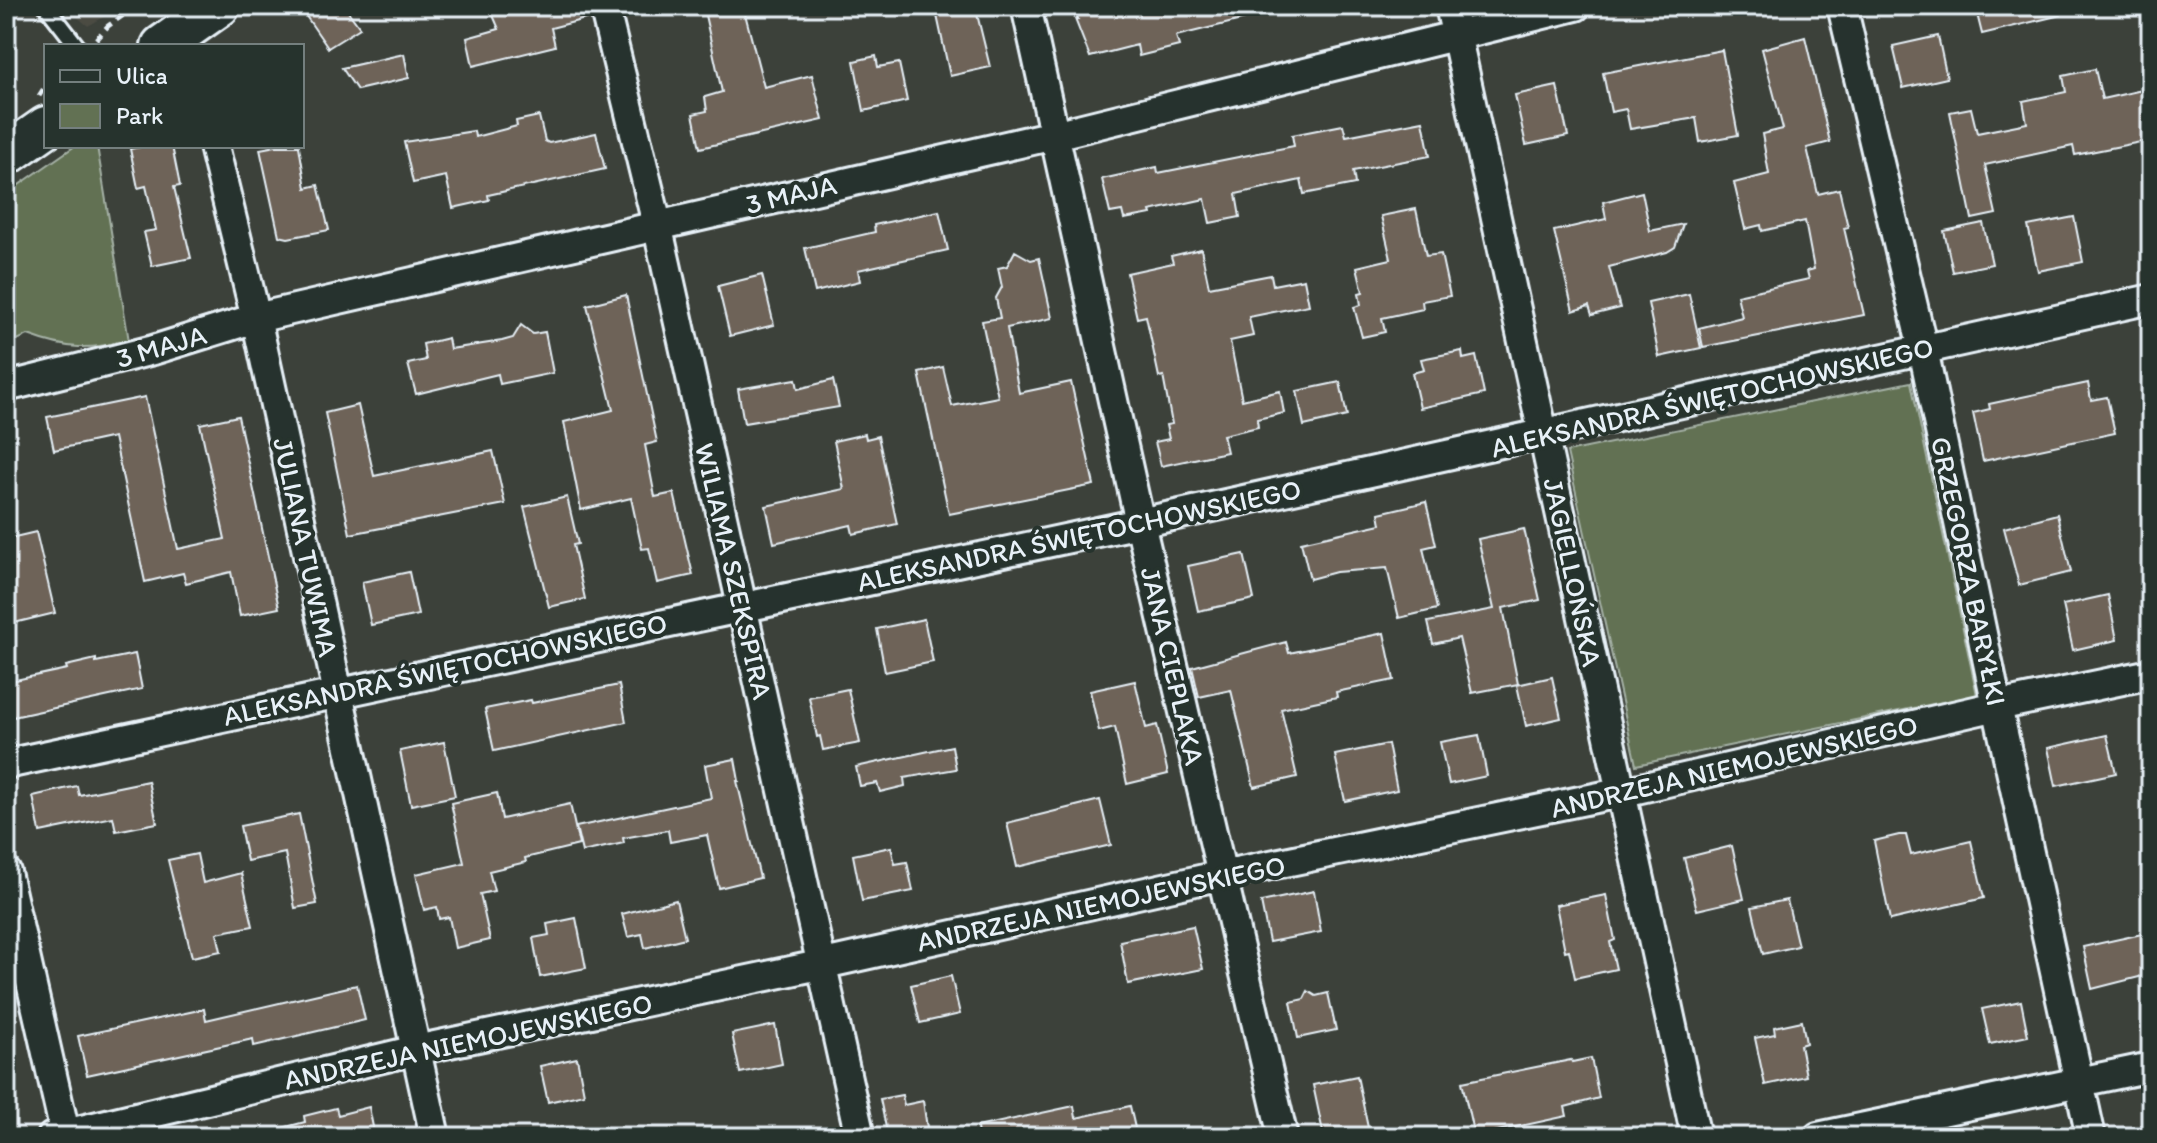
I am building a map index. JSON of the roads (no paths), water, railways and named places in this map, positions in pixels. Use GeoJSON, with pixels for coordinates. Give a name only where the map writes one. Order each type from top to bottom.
{"type":"FeatureCollection","features":[{"type":"Feature","properties":{"kind":"street"},"geometry":{"type":"LineString","coordinates":[[179,40],[219,6]]}},
{"type":"Feature","properties":{"kind":"street","name":"WILIAMA SZEKSPIRA"},"geometry":{"type":"LineString","coordinates":[[604,6],[657,224],[824,964],[860,1137]]}},
{"type":"Feature","properties":{"kind":"street","name":"JANA CIEPLAKA"},"geometry":{"type":"LineString","coordinates":[[1026,6],[1140,523],[1283,1137]]}},
{"type":"Feature","properties":{"kind":"street","name":"JAGIELLOŃSKA"},"geometry":{"type":"LineString","coordinates":[[1450,6],[1696,1137]]}},
{"type":"Feature","properties":{"kind":"street","name":"3 MAJA"},"geometry":{"type":"LineString","coordinates":[[6,387],[153,350],[256,318],[1054,135],[1576,6]]}},
{"type":"Feature","properties":{"kind":"street","name":"GRZEGORZA BARYŁKI"},"geometry":{"type":"LineString","coordinates":[[1842,6],[1923,349],[2091,1137]]}},
{"type":"Feature","properties":{"kind":"street"},"geometry":{"type":"LineString","coordinates":[[6,155],[44,128]]}},
{"type":"Feature","properties":{"kind":"street","name":"JULIANA TUWIMA"},"geometry":{"type":"LineString","coordinates":[[214,148],[256,318],[435,1137]]}},
{"type":"Feature","properties":{"kind":"street","name":"ALEKSANDRA ŚWIĘTOCHOWSKIEGO"},"geometry":{"type":"LineString","coordinates":[[6,764],[1140,523],[2151,299]]}},
{"type":"Feature","properties":{"kind":"street","name":"ANDRZEJA NIEMOJEWSKIEGO"},"geometry":{"type":"LineString","coordinates":[[61,1136],[416,1050],[824,964],[1222,875],[1619,793],[2151,674]]}},
{"type":"Feature","properties":{"kind":"street"},"geometry":{"type":"LineString","coordinates":[[6,872],[61,1136]]}},
{"type":"Feature","properties":{"kind":"street"},"geometry":{"type":"LineString","coordinates":[[1818,1137],[2151,1067]]}},
{"type":"Feature","properties":{"kind":"lane"},"geometry":{"type":"LineString","coordinates":[[46,6],[75,44]]}}]}
